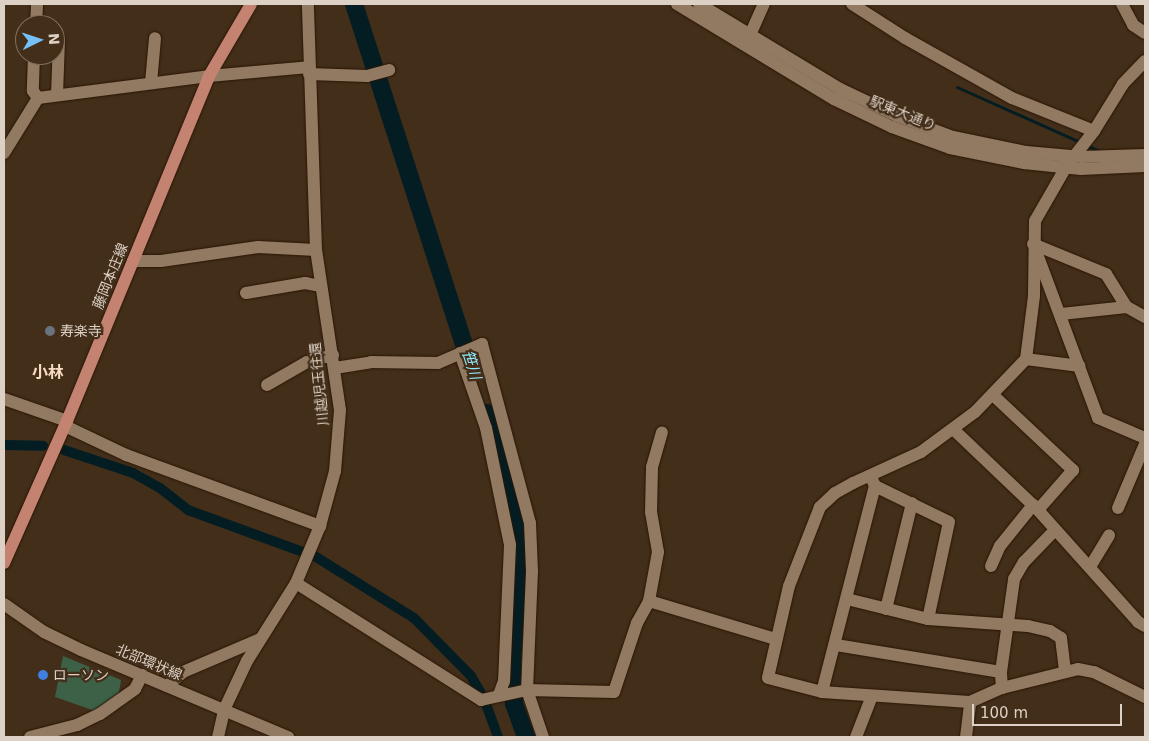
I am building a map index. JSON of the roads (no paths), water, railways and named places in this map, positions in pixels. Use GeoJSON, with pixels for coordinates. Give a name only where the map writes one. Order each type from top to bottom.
{"type":"FeatureCollection","features":[{"type":"Feature","properties":{"kind":"main road","name":"藤岡本庄線"},"geometry":{"type":"LineString","coordinates":[[4,563],[66,423],[209,76],[251,4]]}},
{"type":"Feature","properties":{"kind":"street","name":"川越児玉往還"},"geometry":{"type":"LineString","coordinates":[[218,737],[224,710],[260,639],[296,583],[320,526],[335,471],[339,437],[335,368],[316,250],[308,4]]}},
{"type":"Feature","properties":{"kind":"street","name":"駅東大通り"},"geometry":{"type":"LineString","coordinates":[[677,4],[834,99],[892,127],[950,148],[1024,163],[1066,166],[1145,166]]}},
{"type":"Feature","properties":{"kind":"street","name":"駅東大通り"},"geometry":{"type":"LineString","coordinates":[[699,4],[840,89],[897,116],[953,137],[1026,152],[1074,156],[1145,155]]}},
{"type":"Feature","properties":{"kind":"street"},"geometry":{"type":"LineString","coordinates":[[750,35],[764,4]]}},
{"type":"Feature","properties":{"kind":"street"},"geometry":{"type":"LineString","coordinates":[[852,4],[905,38],[1012,98],[1094,131]]}},
{"type":"Feature","properties":{"kind":"street"},"geometry":{"type":"LineString","coordinates":[[1122,4],[1133,25],[1145,33]]}},
{"type":"Feature","properties":{"kind":"street"},"geometry":{"type":"LineString","coordinates":[[151,83],[155,38]]}},
{"type":"Feature","properties":{"kind":"street"},"geometry":{"type":"LineString","coordinates":[[34,65],[33,91],[38,98]]}},
{"type":"Feature","properties":{"kind":"street"},"geometry":{"type":"LineString","coordinates":[[57,95],[58,65]]}},
{"type":"Feature","properties":{"kind":"street"},"geometry":{"type":"LineString","coordinates":[[1144,66],[1123,84],[1094,131],[1066,166],[1035,220],[1033,244],[1034,296],[1026,359],[993,395],[953,430],[921,452],[873,480],[835,493],[815,516],[788,586],[768,678],[822,692],[970,702],[1002,688],[1065,671],[1094,672],[1145,697]]}},
{"type":"Feature","properties":{"kind":"street"},"geometry":{"type":"LineString","coordinates":[[4,152],[38,98],[209,76],[309,71],[367,76],[389,70]]}},
{"type":"Feature","properties":{"kind":"street"},"geometry":{"type":"LineString","coordinates":[[1033,244],[1106,274],[1127,307],[1145,317]]}},
{"type":"Feature","properties":{"kind":"street"},"geometry":{"type":"LineString","coordinates":[[1033,244],[1061,314],[1098,418],[1145,438]]}},
{"type":"Feature","properties":{"kind":"street"},"geometry":{"type":"LineString","coordinates":[[133,261],[161,260],[258,247],[316,250]]}},
{"type":"Feature","properties":{"kind":"street"},"geometry":{"type":"LineString","coordinates":[[246,293],[305,283],[321,286]]}},
{"type":"Feature","properties":{"kind":"street"},"geometry":{"type":"LineString","coordinates":[[1061,314],[1127,307]]}},
{"type":"Feature","properties":{"kind":"street"},"geometry":{"type":"LineString","coordinates":[[335,368],[371,362],[438,363],[482,344],[530,523],[532,571],[527,690],[543,737]]}},
{"type":"Feature","properties":{"kind":"street"},"geometry":{"type":"LineString","coordinates":[[460,353],[486,428],[510,545],[503,695]]}},
{"type":"Feature","properties":{"kind":"street"},"geometry":{"type":"LineString","coordinates":[[267,385],[306,362],[333,355]]}},
{"type":"Feature","properties":{"kind":"street"},"geometry":{"type":"LineString","coordinates":[[1026,359],[1080,366]]}},
{"type":"Feature","properties":{"kind":"street"},"geometry":{"type":"LineString","coordinates":[[991,566],[1000,546],[1073,470],[993,395]]}},
{"type":"Feature","properties":{"kind":"street"},"geometry":{"type":"LineString","coordinates":[[4,400],[66,423],[126,456],[320,526]]}},
{"type":"Feature","properties":{"kind":"street"},"geometry":{"type":"LineString","coordinates":[[953,430],[1036,507],[1054,531],[1090,567],[1138,622],[1145,626]]}},
{"type":"Feature","properties":{"kind":"street"},"geometry":{"type":"LineString","coordinates":[[296,583],[481,700],[527,690],[614,692],[637,623],[649,601],[658,552],[651,512],[652,467],[662,432]]}},
{"type":"Feature","properties":{"kind":"street"},"geometry":{"type":"LineString","coordinates":[[1118,508],[1145,444]]}},
{"type":"Feature","properties":{"kind":"street"},"geometry":{"type":"LineString","coordinates":[[873,480],[949,522],[928,619]]}},
{"type":"Feature","properties":{"kind":"street"},"geometry":{"type":"LineString","coordinates":[[822,692],[847,600],[873,480]]}},
{"type":"Feature","properties":{"kind":"street"},"geometry":{"type":"LineString","coordinates":[[886,609],[912,503]]}},
{"type":"Feature","properties":{"kind":"street"},"geometry":{"type":"LineString","coordinates":[[1002,688],[1001,672],[1014,579],[1024,562],[1054,531]]}},
{"type":"Feature","properties":{"kind":"street"},"geometry":{"type":"LineString","coordinates":[[1090,567],[1109,535]]}},
{"type":"Feature","properties":{"kind":"street"},"geometry":{"type":"LineString","coordinates":[[847,600],[928,619],[1028,626],[1050,631],[1062,638],[1065,671]]}},
{"type":"Feature","properties":{"kind":"street"},"geometry":{"type":"LineString","coordinates":[[649,601],[776,639]]}},
{"type":"Feature","properties":{"kind":"street","name":"北部環状線"},"geometry":{"type":"LineString","coordinates":[[4,604],[51,635],[288,737]]}},
{"type":"Feature","properties":{"kind":"street"},"geometry":{"type":"LineString","coordinates":[[167,686],[183,672],[260,639]]}},
{"type":"Feature","properties":{"kind":"street"},"geometry":{"type":"LineString","coordinates":[[836,645],[1001,672]]}},
{"type":"Feature","properties":{"kind":"street"},"geometry":{"type":"LineString","coordinates":[[30,737],[77,725],[100,714],[135,689],[142,675]]}},
{"type":"Feature","properties":{"kind":"street"},"geometry":{"type":"LineString","coordinates":[[856,737],[872,696]]}},
{"type":"Feature","properties":{"kind":"street"},"geometry":{"type":"LineString","coordinates":[[966,737],[970,702]]}},
{"type":"Feature","properties":{"kind":"waterway","name":"笹川"},"geometry":{"type":"LineString","coordinates":[[354,4],[471,367]]}},
{"type":"Feature","properties":{"kind":"waterway"},"geometry":{"type":"LineString","coordinates":[[957,87],[1080,142]]}},
{"type":"Feature","properties":{"kind":"waterway"},"geometry":{"type":"LineString","coordinates":[[1088,146],[1100,151]]}},
{"type":"Feature","properties":{"kind":"waterway","name":"笹川"},"geometry":{"type":"LineString","coordinates":[[487,413],[506,472],[514,507],[518,580],[512,661],[514,704],[526,737]]}},
{"type":"Feature","properties":{"kind":"waterway"},"geometry":{"type":"LineString","coordinates":[[4,445],[43,446]]}},
{"type":"Feature","properties":{"kind":"waterway"},"geometry":{"type":"LineString","coordinates":[[64,450],[133,473],[160,488],[188,510],[303,552]]}},
{"type":"Feature","properties":{"kind":"waterway"},"geometry":{"type":"LineString","coordinates":[[313,555],[414,618],[471,676],[481,693]]}},
{"type":"Feature","properties":{"kind":"waterway"},"geometry":{"type":"LineString","coordinates":[[486,704],[498,737]]}},
{"type":"Feature","properties":{"kind":"place","name":"寿楽寺"},"geometry":{"type":"Point","coordinates":[50,331]}},
{"type":"Feature","properties":{"kind":"place","name":"ローソン"},"geometry":{"type":"Point","coordinates":[43,675]}},
{"type":"Feature","properties":{"kind":"district","name":"小林"},"geometry":{"type":"Point","coordinates":[48,373]}}]}
